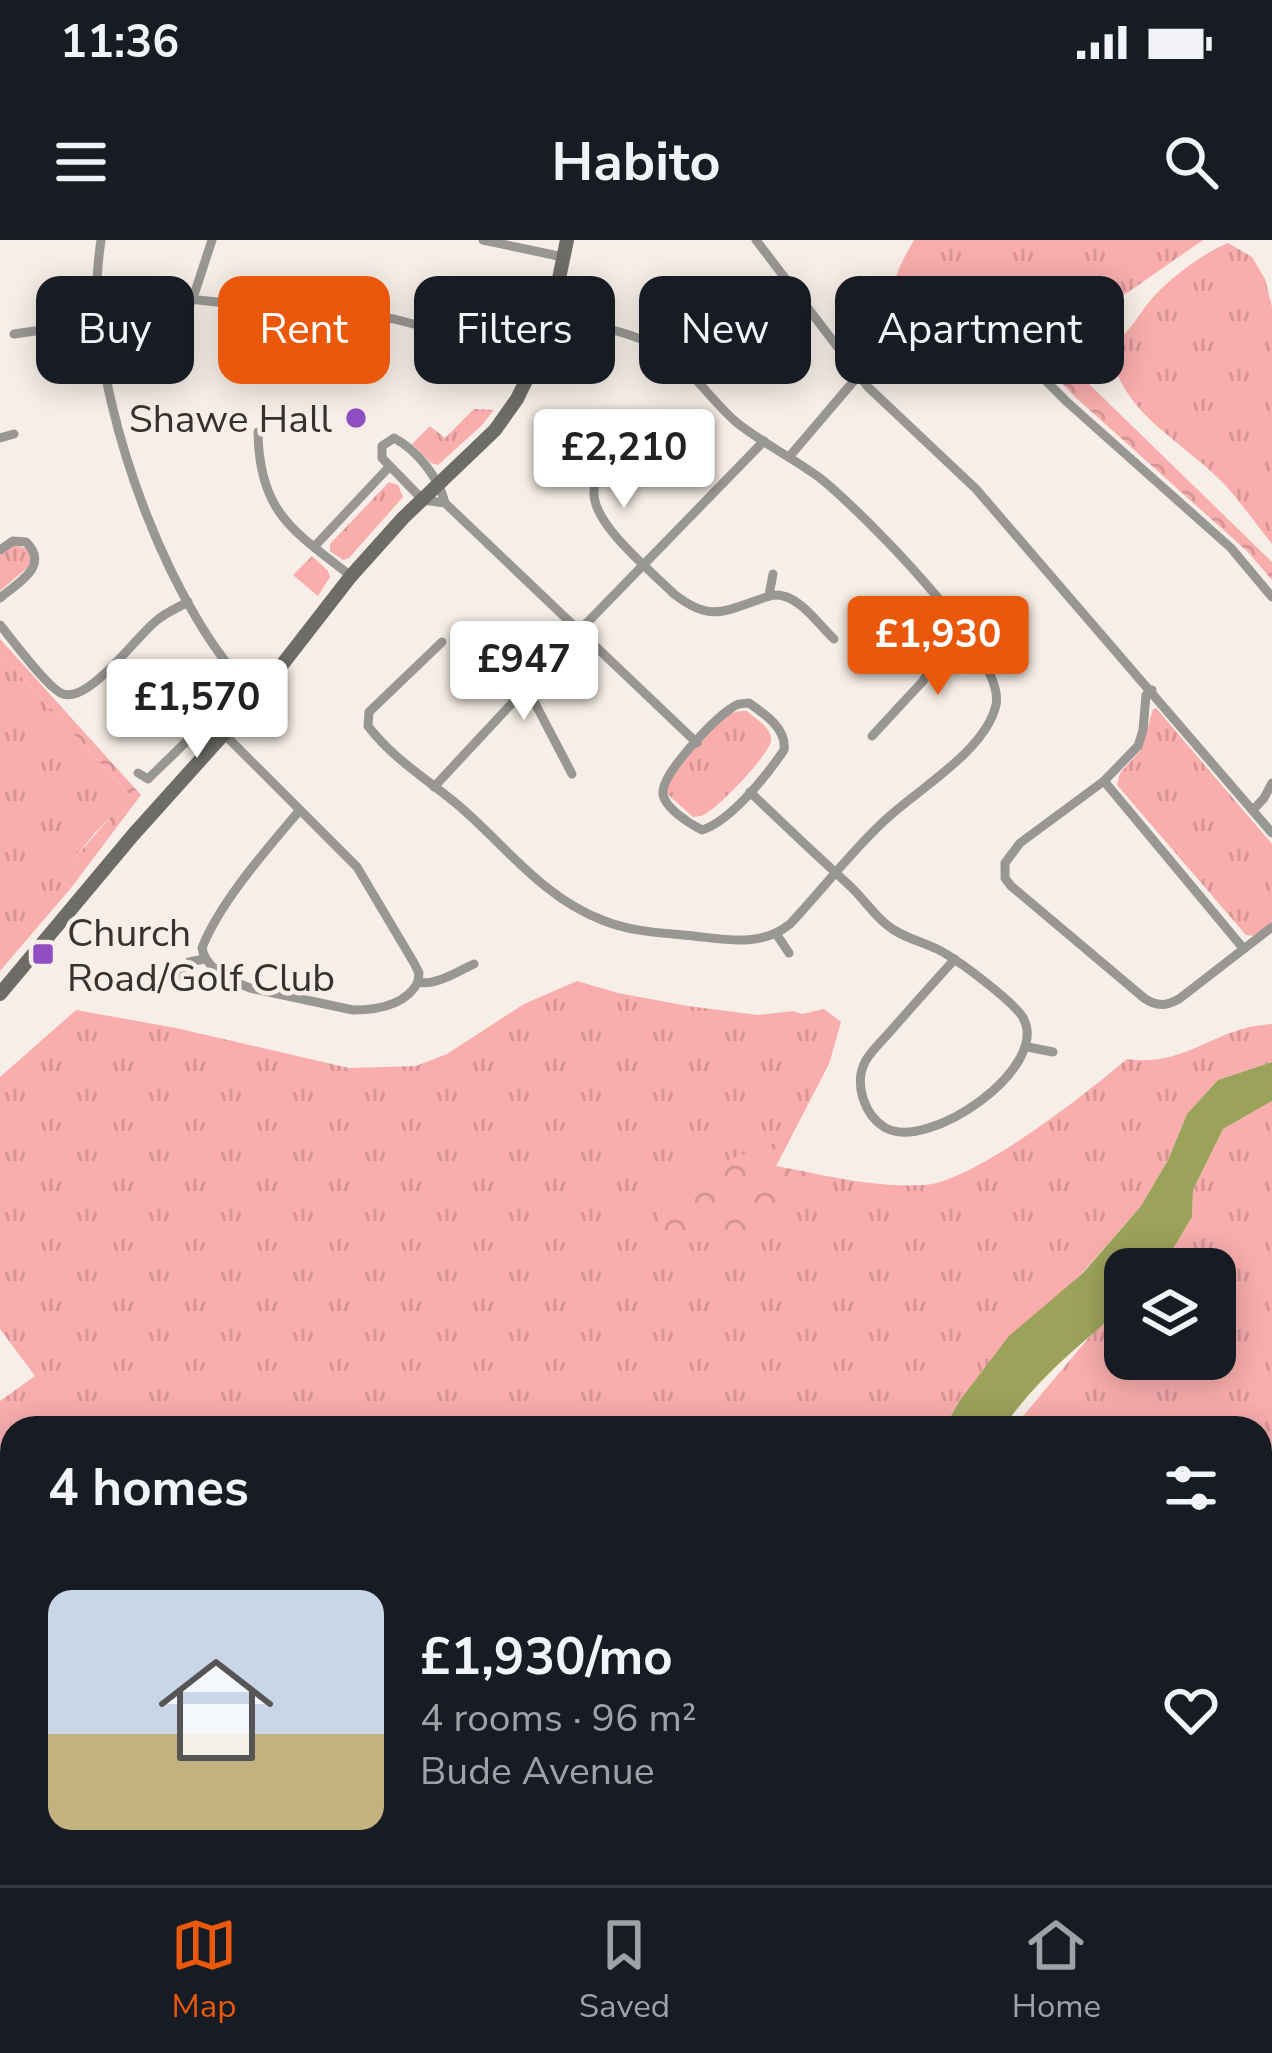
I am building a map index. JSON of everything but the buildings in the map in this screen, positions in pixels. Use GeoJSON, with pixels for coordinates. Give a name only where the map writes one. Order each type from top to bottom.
{"type":"FeatureCollection","features":[{"type":"Feature","properties":{"kind":"main road"},"geometry":{"type":"LineString","coordinates":[[559,276],[567,240]]}},
{"type":"Feature","properties":{"kind":"main road"},"geometry":{"type":"LineString","coordinates":[[0,994],[257,697],[351,576],[403,518],[495,430],[525,384]]}},
{"type":"Feature","properties":{"kind":"street"},"geometry":{"type":"LineString","coordinates":[[97,276],[100,240]]}},
{"type":"Feature","properties":{"kind":"street"},"geometry":{"type":"LineString","coordinates":[[194,292],[212,240]]}},
{"type":"Feature","properties":{"kind":"street"},"geometry":{"type":"LineString","coordinates":[[483,240],[563,257]]}},
{"type":"Feature","properties":{"kind":"street"},"geometry":{"type":"LineString","coordinates":[[760,242],[835,344]]}},
{"type":"Feature","properties":{"kind":"street"},"geometry":{"type":"LineString","coordinates":[[194,301],[305,307],[414,324]]}},
{"type":"Feature","properties":{"kind":"street"},"geometry":{"type":"LineString","coordinates":[[14,334],[36,331]]}},
{"type":"Feature","properties":{"kind":"street"},"geometry":{"type":"LineString","coordinates":[[110,384],[119,428],[154,532],[188,602],[232,672],[257,697]]}},
{"type":"Feature","properties":{"kind":"street"},"geometry":{"type":"LineString","coordinates":[[442,642],[369,712],[367,724],[407,767],[482,827],[532,877],[580,910],[623,927],[747,941],[777,934],[882,822],[972,745],[996,709],[993,680],[928,584],[867,519],[818,477],[731,418],[697,384]]}},
{"type":"Feature","properties":{"kind":"street"},"geometry":{"type":"LineString","coordinates":[[789,457],[851,384]]}},
{"type":"Feature","properties":{"kind":"street"},"geometry":{"type":"LineString","coordinates":[[866,384],[976,489],[1272,833]]}},
{"type":"Feature","properties":{"kind":"street"},"geometry":{"type":"LineString","coordinates":[[1050,384],[1231,548],[1272,597]]}},
{"type":"Feature","properties":{"kind":"street"},"geometry":{"type":"LineString","coordinates":[[258,433],[262,478],[274,508],[351,576]]}},
{"type":"Feature","properties":{"kind":"street"},"geometry":{"type":"LineString","coordinates":[[0,438],[14,434]]}},
{"type":"Feature","properties":{"kind":"street"},"geometry":{"type":"LineString","coordinates":[[445,503],[423,500],[389,467],[380,452],[382,446],[394,438],[403,443],[440,484],[445,503],[697,742]]}},
{"type":"Feature","properties":{"kind":"street"},"geometry":{"type":"LineString","coordinates":[[434,787],[764,441]]}},
{"type":"Feature","properties":{"kind":"street"},"geometry":{"type":"LineString","coordinates":[[616,451],[593,492],[597,511],[687,604],[708,613],[723,613],[769,596],[788,597],[834,639]]}},
{"type":"Feature","properties":{"kind":"street"},"geometry":{"type":"LineString","coordinates":[[314,547],[389,467]]}},
{"type":"Feature","properties":{"kind":"street"},"geometry":{"type":"LineString","coordinates":[[0,550],[19,540],[31,545],[36,559],[31,571],[0,598]]}},
{"type":"Feature","properties":{"kind":"street"},"geometry":{"type":"LineString","coordinates":[[769,596],[772,574]]}},
{"type":"Feature","properties":{"kind":"street"},"geometry":{"type":"LineString","coordinates":[[0,625],[53,688],[72,695],[89,687],[153,623],[188,602]]}},
{"type":"Feature","properties":{"kind":"street"},"geometry":{"type":"LineString","coordinates":[[872,736],[923,681],[958,626]]}},
{"type":"Feature","properties":{"kind":"street"},"geometry":{"type":"LineString","coordinates":[[137,773],[148,779],[166,761],[217,704],[224,680],[232,672]]}},
{"type":"Feature","properties":{"kind":"street"},"geometry":{"type":"LineString","coordinates":[[527,688],[572,774]]}},
{"type":"Feature","properties":{"kind":"street"},"geometry":{"type":"LineString","coordinates":[[1152,690],[1146,695],[1138,746],[1104,781],[1020,843],[1004,871],[1012,886],[1152,1003],[1168,1005],[1180,999],[1272,927]]}},
{"type":"Feature","properties":{"kind":"street"},"geometry":{"type":"LineString","coordinates":[[739,704],[748,704],[783,733],[785,741],[784,750],[750,792],[720,822],[702,830],[662,796],[672,770],[739,704]]}},
{"type":"Feature","properties":{"kind":"street"},"geometry":{"type":"LineString","coordinates":[[224,735],[340,849],[370,887],[418,973],[418,982],[406,997],[353,1010],[250,988],[234,982],[204,958],[205,940],[221,913],[299,811]]}},
{"type":"Feature","properties":{"kind":"street"},"geometry":{"type":"LineString","coordinates":[[1104,781],[1243,948]]}},
{"type":"Feature","properties":{"kind":"street"},"geometry":{"type":"LineString","coordinates":[[1253,810],[1272,783]]}},
{"type":"Feature","properties":{"kind":"street"},"geometry":{"type":"LineString","coordinates":[[750,792],[890,928],[955,959],[1025,1020],[1028,1047],[1020,1062],[986,1096],[944,1123],[898,1133],[872,1115],[860,1088],[865,1062],[955,959]]}},
{"type":"Feature","properties":{"kind":"street"},"geometry":{"type":"LineString","coordinates":[[777,934],[789,953]]}},
{"type":"Feature","properties":{"kind":"street"},"geometry":{"type":"LineString","coordinates":[[172,983],[189,962],[204,958]]}},
{"type":"Feature","properties":{"kind":"street"},"geometry":{"type":"LineString","coordinates":[[418,982],[425,984],[474,964]]}},
{"type":"Feature","properties":{"kind":"street"},"geometry":{"type":"LineString","coordinates":[[1028,1047],[1053,1052]]}},
{"type":"Feature","properties":{"kind":"green space"},"geometry":{"type":"Polygon","coordinates":[[[914,240],[1203,240],[1124,295],[1124,276],[896,276],[914,240]]]}},
{"type":"Feature","properties":{"kind":"green space"},"geometry":{"type":"Polygon","coordinates":[[[1228,243],[1252,257],[1265,279],[1272,307],[1272,544],[1226,486],[1155,424],[1123,384],[1124,334],[1165,285],[1228,243]]]}},
{"type":"Feature","properties":{"kind":"green space"},"geometry":{"type":"Polygon","coordinates":[[[1062,384],[1089,384],[1272,562],[1272,580],[1248,552],[1062,384]]]}},
{"type":"Feature","properties":{"kind":"green space"},"geometry":{"type":"Polygon","coordinates":[[[474,409],[494,410],[438,465],[412,444],[430,426],[445,438],[474,409]]]}},
{"type":"Feature","properties":{"kind":"green space"},"geometry":{"type":"Polygon","coordinates":[[[389,482],[398,485],[403,497],[349,558],[343,560],[330,551],[330,544],[389,482]]]}},
{"type":"Feature","properties":{"kind":"green space"},"geometry":{"type":"Polygon","coordinates":[[[15,545],[28,549],[31,559],[0,591],[0,555],[15,545]]]}},
{"type":"Feature","properties":{"kind":"green space"},"geometry":{"type":"Polygon","coordinates":[[[312,556],[330,577],[318,596],[293,575],[312,556]]]}},
{"type":"Feature","properties":{"kind":"green space"},"geometry":{"type":"Polygon","coordinates":[[[0,639],[141,795],[71,888],[58,877],[130,795],[0,654],[0,639]]]}},
{"type":"Feature","properties":{"kind":"green space"},"geometry":{"type":"Polygon","coordinates":[[[0,654],[131,796],[59,877],[71,888],[0,971],[0,654]]]}},
{"type":"Feature","properties":{"kind":"green space"},"geometry":{"type":"Polygon","coordinates":[[[1156,708],[1272,844],[1272,924],[1255,936],[1246,935],[1117,785],[1120,773],[1141,750],[1156,708]]]}},
{"type":"Feature","properties":{"kind":"green space"},"geometry":{"type":"Polygon","coordinates":[[[747,711],[769,732],[768,748],[725,798],[693,817],[664,791],[668,783],[721,720],[747,711]]]}},
{"type":"Feature","properties":{"kind":"green space"},"geometry":{"type":"Polygon","coordinates":[[[577,981],[618,993],[758,1015],[824,1009],[841,1022],[829,1064],[776,1166],[867,1183],[923,1185],[999,1153],[1127,1059],[1173,1056],[1242,1029],[1272,1024],[1272,1062],[1218,1080],[1187,1114],[1141,1206],[960,1400],[951,1416],[0,1416],[0,1401],[35,1376],[0,1329],[0,1077],[76,1010],[349,1068],[416,1066],[447,1054],[524,1004],[577,981]]]}},
{"type":"Feature","properties":{"kind":"green space"},"geometry":{"type":"Polygon","coordinates":[[[1272,1101],[1272,1416],[1023,1416],[1104,1324],[1104,1380],[1236,1380],[1236,1248],[1174,1248],[1192,1217],[1193,1190],[1223,1129],[1272,1101]]]}},
{"type":"Feature","properties":{"kind":"green space"},"geometry":{"type":"Polygon","coordinates":[[[791,1137],[776,1166],[811,1173],[758,1227],[692,1243],[662,1243],[659,1221],[682,1186],[726,1161],[791,1137]]]}},
{"type":"Feature","properties":{"kind":"shaded area"},"geometry":{"type":"Polygon","coordinates":[[[1272,1062],[1272,1101],[1223,1129],[1193,1190],[1192,1217],[1174,1248],[1105,1248],[1141,1206],[1187,1114],[1218,1080],[1272,1062]]]}},
{"type":"Feature","properties":{"kind":"shaded area"},"geometry":{"type":"Polygon","coordinates":[[[1104,1249],[1104,1324],[1012,1416],[951,1416],[1009,1336],[1083,1273],[1104,1249]]]}},
{"type":"Feature","properties":{"kind":"place","name":"Shawe Hall"},"geometry":{"type":"Point","coordinates":[356,418]}},
{"type":"Feature","properties":{"kind":"place","name":"Church Road/Golf Club"},"geometry":{"type":"Point","coordinates":[43,954]}}]}
